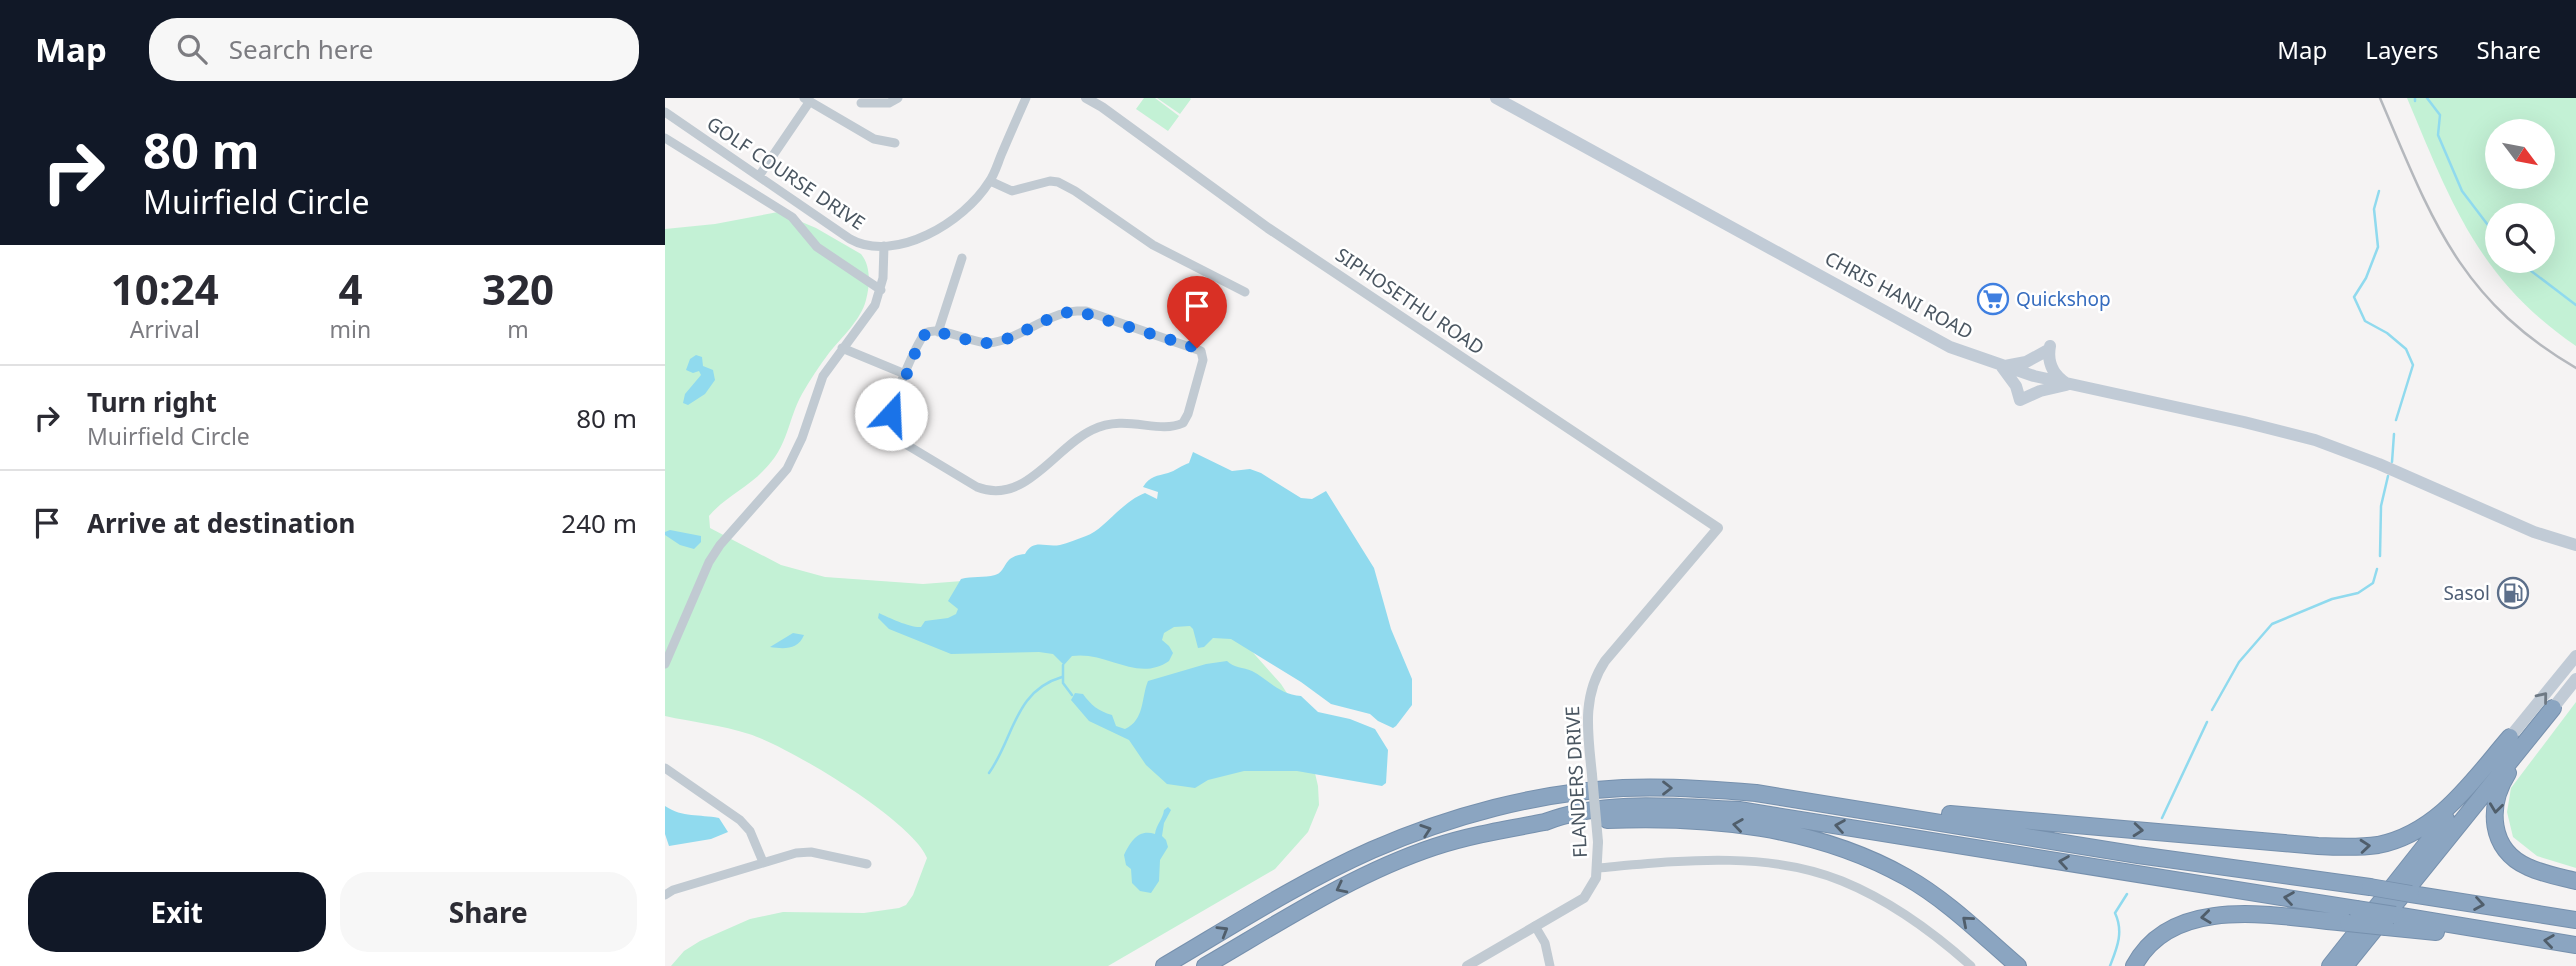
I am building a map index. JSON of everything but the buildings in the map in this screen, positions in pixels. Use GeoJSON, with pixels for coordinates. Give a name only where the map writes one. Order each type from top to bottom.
{"type":"FeatureCollection","features":[{"type":"Feature","properties":{"kind":"highway"},"geometry":{"type":"LineString","coordinates":[[2553,708],[2503,781],[2495,800],[2496,833],[2503,848],[2513,859],[2526,867],[2576,881]]}},
{"type":"Feature","properties":{"kind":"highway"},"geometry":{"type":"LineString","coordinates":[[2345,966],[2553,708]]}},
{"type":"Feature","properties":{"kind":"highway"},"geometry":{"type":"LineString","coordinates":[[1850,807],[2318,846],[2377,845],[2403,838],[2432,822],[2445,811],[2510,737]]}},
{"type":"Feature","properties":{"kind":"highway"},"geometry":{"type":"LineString","coordinates":[[2330,966],[2510,737]]}},
{"type":"Feature","properties":{"kind":"highway"},"geometry":{"type":"LineString","coordinates":[[1164,966],[1266,905],[1372,850],[1419,832],[1508,805],[1599,790],[1674,788],[1756,793],[2138,855],[2370,887],[2576,920]]}},
{"type":"Feature","properties":{"kind":"highway"},"geometry":{"type":"LineString","coordinates":[[1205,966],[1329,894],[1407,857],[1475,836],[1581,812],[1631,807],[1739,810],[2356,909],[2390,921]]}},
{"type":"Feature","properties":{"kind":"highway"},"geometry":{"type":"LineString","coordinates":[[1545,822],[1633,819],[1714,822],[1790,833],[1826,842],[1852,851],[1908,878],[1961,916],[2018,966]]}},
{"type":"Feature","properties":{"kind":"highway"},"geometry":{"type":"LineString","coordinates":[[2134,966],[2141,952],[2158,936],[2180,923],[2197,918],[2270,916],[2348,923],[2390,921],[2576,945]]}},
{"type":"Feature","properties":{"kind":"main road","name":"CHRIS HANI ROAD"},"geometry":{"type":"LineString","coordinates":[[1496,98],[1932,338],[2001,366],[2069,384],[2293,434],[2339,449],[2534,532],[2576,545]]}},
{"type":"Feature","properties":{"kind":"main road"},"geometry":{"type":"LineString","coordinates":[[2049,348],[2052,370],[2069,384],[2020,400],[2015,386],[2001,366],[2027,362],[2049,348]]}},
{"type":"Feature","properties":{"kind":"main road"},"geometry":{"type":"LineString","coordinates":[[2510,737],[2576,656]]}},
{"type":"Feature","properties":{"kind":"main road"},"geometry":{"type":"LineString","coordinates":[[2553,708],[2576,679]]}},
{"type":"Feature","properties":{"kind":"street"},"geometry":{"type":"LineString","coordinates":[[861,103],[893,102],[898,98]]}},
{"type":"Feature","properties":{"kind":"street","name":"GOLF COURSE DRIVE"},"geometry":{"type":"LineString","coordinates":[[665,112],[850,239],[867,246],[884,246],[911,242],[950,222],[966,210],[990,181],[1026,98]]}},
{"type":"Feature","properties":{"kind":"street","name":"SIPHOSETHU ROAD"},"geometry":{"type":"LineString","coordinates":[[1086,98],[1268,228],[1718,528]]}},
{"type":"Feature","properties":{"kind":"street"},"geometry":{"type":"LineString","coordinates":[[759,176],[807,100],[874,139],[895,143]]}},
{"type":"Feature","properties":{"kind":"street"},"geometry":{"type":"LineString","coordinates":[[665,138],[792,217],[817,247],[881,290]]}},
{"type":"Feature","properties":{"kind":"street"},"geometry":{"type":"LineString","coordinates":[[990,181],[1012,191],[1049,181],[1058,182],[1153,245],[1245,292]]}},
{"type":"Feature","properties":{"kind":"street"},"geometry":{"type":"LineString","coordinates":[[665,664],[702,573],[720,545],[787,469],[802,438],[823,376],[868,315],[881,290],[884,246]]}},
{"type":"Feature","properties":{"kind":"street"},"geometry":{"type":"LineString","coordinates":[[938,332],[962,258]]}},
{"type":"Feature","properties":{"kind":"street"},"geometry":{"type":"LineString","coordinates":[[1086,311],[1197,348],[1203,354],[1203,359],[1183,423],[1169,427],[1122,421],[1102,425],[1083,435],[1019,486],[1004,491],[986,490],[898,439],[892,428],[891,414],[905,374],[925,333],[938,332],[988,343],[1062,313],[1086,311]]}},
{"type":"Feature","properties":{"kind":"street"},"geometry":{"type":"LineString","coordinates":[[842,348],[905,374]]}},
{"type":"Feature","properties":{"kind":"street","name":"FLANDERS DRIVE"},"geometry":{"type":"LineString","coordinates":[[1467,966],[1573,906],[1584,898],[1591,888],[1598,868],[1598,842],[1587,717],[1588,701],[1597,674],[1605,661],[1718,528]]}},
{"type":"Feature","properties":{"kind":"street"},"geometry":{"type":"LineString","coordinates":[[665,768],[740,820],[750,831],[763,862]]}},
{"type":"Feature","properties":{"kind":"street"},"geometry":{"type":"LineString","coordinates":[[665,895],[673,890],[803,852],[867,864]]}},
{"type":"Feature","properties":{"kind":"street"},"geometry":{"type":"LineString","coordinates":[[1598,868],[1717,860],[1781,865],[1816,873],[1851,885],[1907,914],[1971,966]]}},
{"type":"Feature","properties":{"kind":"street"},"geometry":{"type":"LineString","coordinates":[[1535,926],[1545,943],[1550,966]]}},
{"type":"Feature","properties":{"kind":"green space"},"geometry":{"type":"Polygon","coordinates":[[[1144,98],[1155,98],[1179,116],[1168,131],[1136,109],[1144,98]]]}},
{"type":"Feature","properties":{"kind":"green space"},"geometry":{"type":"Polygon","coordinates":[[[1157,98],[1190,98],[1191,99],[1180,114],[1157,98]]]}},
{"type":"Feature","properties":{"kind":"green space"},"geometry":{"type":"Polygon","coordinates":[[[2407,98],[2576,98],[2576,346],[2542,320],[2514,294],[2497,273],[2555,273],[2555,203],[2485,203],[2485,257],[2454,205],[2407,98]]]}},
{"type":"Feature","properties":{"kind":"green space"},"geometry":{"type":"Polygon","coordinates":[[[778,212],[816,228],[861,254],[868,270],[867,294],[855,322],[825,358],[802,394],[783,443],[772,462],[709,516],[710,528],[781,565],[825,577],[923,584],[1041,575],[1225,621],[1281,684],[1294,704],[1308,743],[1318,786],[1319,805],[1308,832],[1275,869],[1108,966],[671,966],[684,951],[700,941],[750,919],[783,912],[864,913],[899,908],[906,905],[913,895],[927,858],[899,825],[875,806],[791,753],[739,731],[665,716],[665,229],[715,224],[778,212]]]}},
{"type":"Feature","properties":{"kind":"green space"},"geometry":{"type":"Polygon","coordinates":[[[2576,702],[2576,868],[2537,856],[2513,837],[2507,812],[2511,788],[2576,702]]]}},
{"type":"Feature","properties":{"kind":"water"},"geometry":{"type":"Polygon","coordinates":[[[696,355],[702,357],[703,366],[713,370],[715,380],[705,394],[688,405],[683,403],[685,394],[701,375],[699,371],[693,373],[686,370],[690,359],[696,355]]]}},
{"type":"Feature","properties":{"kind":"water"},"geometry":{"type":"Polygon","coordinates":[[[1193,452],[1232,471],[1250,469],[1261,473],[1301,498],[1312,499],[1326,491],[1374,568],[1391,629],[1412,679],[1412,705],[1396,726],[1393,728],[1370,714],[1331,704],[1231,639],[1213,638],[1204,647],[1198,648],[1190,626],[1174,627],[1164,633],[1162,640],[1173,653],[1169,661],[1145,669],[1085,656],[1072,656],[1064,665],[1053,654],[1039,652],[951,654],[889,629],[878,618],[879,613],[921,627],[925,621],[948,618],[956,614],[958,609],[948,601],[961,579],[995,575],[1008,560],[1025,554],[1032,546],[1060,545],[1092,533],[1128,503],[1145,493],[1157,499],[1158,492],[1143,487],[1146,483],[1189,463],[1193,452]]]}},
{"type":"Feature","properties":{"kind":"water"},"geometry":{"type":"Polygon","coordinates":[[[670,530],[701,536],[701,542],[694,549],[680,545],[665,535],[665,532],[670,530]]]}},
{"type":"Feature","properties":{"kind":"water"},"geometry":{"type":"Polygon","coordinates":[[[793,633],[804,635],[794,646],[770,647],[793,633]]]}},
{"type":"Feature","properties":{"kind":"water"},"geometry":{"type":"Polygon","coordinates":[[[1227,661],[1252,671],[1287,693],[1301,696],[1318,712],[1350,719],[1375,729],[1388,750],[1386,783],[1382,786],[1297,771],[1244,771],[1208,780],[1195,788],[1167,784],[1146,765],[1129,740],[1089,721],[1071,700],[1075,693],[1083,694],[1095,707],[1112,715],[1116,726],[1125,729],[1139,714],[1148,681],[1206,664],[1227,661]]]}},
{"type":"Feature","properties":{"kind":"water"},"geometry":{"type":"Polygon","coordinates":[[[665,806],[685,814],[719,818],[728,832],[711,839],[669,846],[665,834],[665,806]]]}},
{"type":"Feature","properties":{"kind":"water"},"geometry":{"type":"Polygon","coordinates":[[[1168,807],[1171,810],[1164,823],[1162,836],[1168,847],[1160,860],[1159,881],[1151,893],[1140,891],[1132,883],[1131,869],[1126,865],[1124,855],[1132,841],[1140,835],[1155,834],[1164,810],[1168,807]]]}},
{"type":"Feature","properties":{"kind":"waterway"},"geometry":{"type":"LineString","coordinates":[[2427,98],[2440,115],[2438,135],[2462,191],[2485,221]]}},
{"type":"Feature","properties":{"kind":"waterway"},"geometry":{"type":"LineString","coordinates":[[2379,191],[2374,209],[2378,247],[2366,278],[2354,297],[2365,321],[2387,333],[2406,349],[2413,365],[2396,420]]}},
{"type":"Feature","properties":{"kind":"waterway"},"geometry":{"type":"LineString","coordinates":[[2534,273],[2576,305]]}},
{"type":"Feature","properties":{"kind":"waterway"},"geometry":{"type":"LineString","coordinates":[[2392,462],[2394,434]]}},
{"type":"Feature","properties":{"kind":"waterway"},"geometry":{"type":"LineString","coordinates":[[2380,556],[2381,506],[2388,476]]}},
{"type":"Feature","properties":{"kind":"waterway"},"geometry":{"type":"LineString","coordinates":[[2212,710],[2239,662],[2272,624],[2332,599],[2358,593],[2373,583],[2377,569]]}},
{"type":"Feature","properties":{"kind":"waterway"},"geometry":{"type":"LineString","coordinates":[[1063,665],[1063,683],[1072,695]]}},
{"type":"Feature","properties":{"kind":"waterway"},"geometry":{"type":"LineString","coordinates":[[989,773],[1024,704],[1046,684],[1062,677]]}},
{"type":"Feature","properties":{"kind":"waterway"},"geometry":{"type":"LineString","coordinates":[[2162,818],[2207,722]]}},
{"type":"Feature","properties":{"kind":"waterway"},"geometry":{"type":"LineString","coordinates":[[2110,966],[2119,933],[2115,913],[2127,894]]}},
{"type":"Feature","properties":{"kind":"railway"},"geometry":{"type":"LineString","coordinates":[[2380,98],[2433,218],[2476,284],[2503,313],[2536,341],[2576,368]]}},
{"type":"Feature","properties":{"kind":"place","name":"Quickshop"},"geometry":{"type":"Point","coordinates":[1993,299]}},
{"type":"Feature","properties":{"kind":"place","name":"Sasol"},"geometry":{"type":"Point","coordinates":[2513,593]}},
{"type":"Feature","properties":{"kind":"route"},"geometry":{"type":"LineString","coordinates":[[891,414],[921,338],[929,331],[988,343],[1062,313],[1086,311],[1197,348]]}}]}
